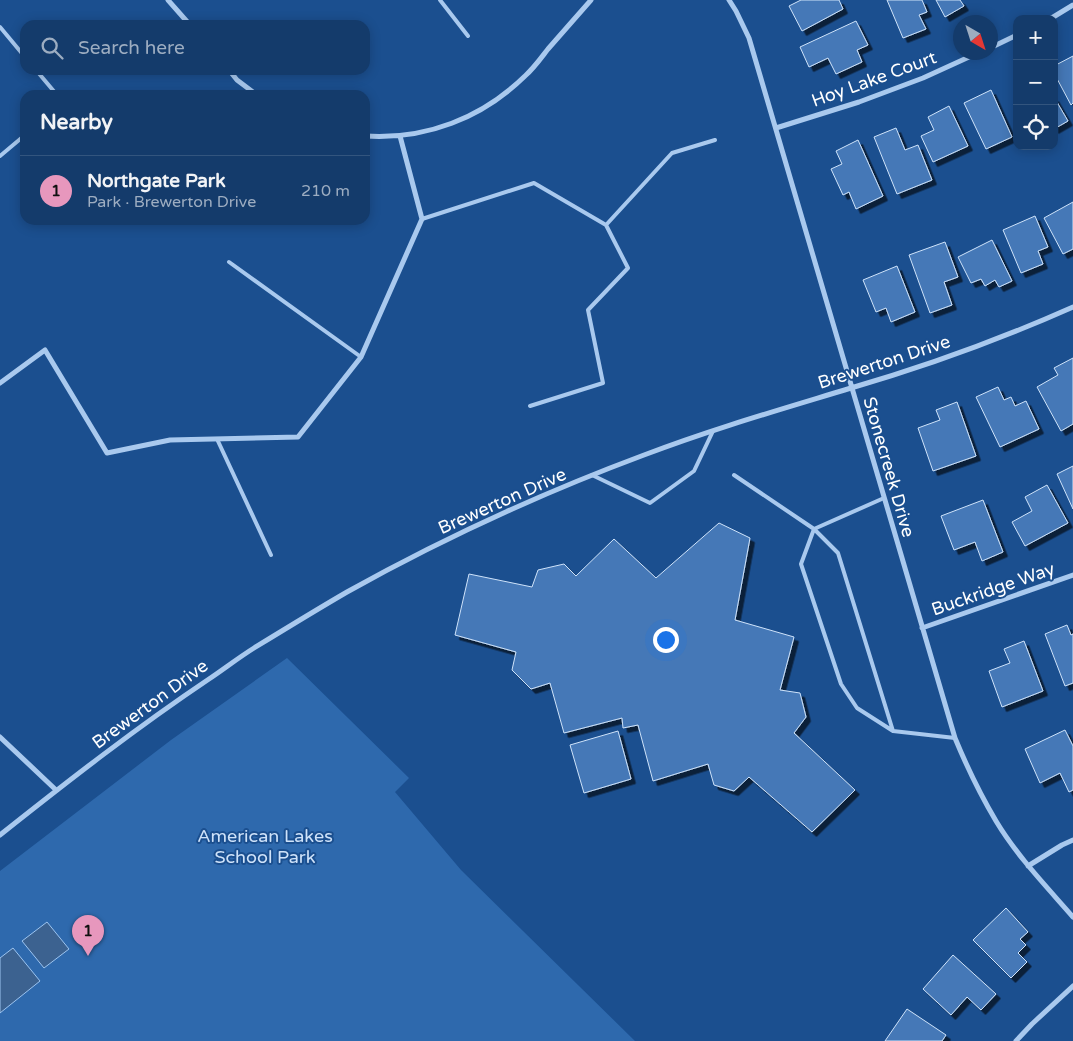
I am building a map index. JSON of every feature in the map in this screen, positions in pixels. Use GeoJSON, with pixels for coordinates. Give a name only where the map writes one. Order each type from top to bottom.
{"type":"FeatureCollection","features":[{"type":"Feature","properties":{"kind":"street"},"geometry":{"type":"LineString","coordinates":[[168,0],[186,20]]}},
{"type":"Feature","properties":{"kind":"street"},"geometry":{"type":"LineString","coordinates":[[370,136],[400,136],[434,130],[484,109],[526,76],[591,0]]}},
{"type":"Feature","properties":{"kind":"street","name":"Stonecreek Drive"},"geometry":{"type":"LineString","coordinates":[[729,0],[748,38],[776,128],[955,738],[974,781],[996,822],[1028,866],[1073,917]]}},
{"type":"Feature","properties":{"kind":"street"},"geometry":{"type":"LineString","coordinates":[[1057,15],[1073,6]]}},
{"type":"Feature","properties":{"kind":"street"},"geometry":{"type":"LineString","coordinates":[[998,44],[1013,38]]}},
{"type":"Feature","properties":{"kind":"street","name":"Hoy Lake Court"},"geometry":{"type":"LineString","coordinates":[[776,128],[859,102],[923,78],[962,60]]}},
{"type":"Feature","properties":{"kind":"street"},"geometry":{"type":"LineString","coordinates":[[234,75],[250,90]]}},
{"type":"Feature","properties":{"kind":"street"},"geometry":{"type":"LineString","coordinates":[[0,383],[45,350],[107,453],[170,440],[298,437],[361,357],[422,218],[400,136]]}},
{"type":"Feature","properties":{"kind":"street","name":"Brewerton Drive"},"geometry":{"type":"LineString","coordinates":[[0,835],[56,790],[163,710],[254,648],[340,597],[444,541],[543,495],[644,454],[782,408],[944,359],[1073,307]]}},
{"type":"Feature","properties":{"kind":"street","name":"Buckridge Way"},"geometry":{"type":"LineString","coordinates":[[922,628],[1073,575]]}},
{"type":"Feature","properties":{"kind":"street"},"geometry":{"type":"LineString","coordinates":[[0,737],[56,790]]}},
{"type":"Feature","properties":{"kind":"street"},"geometry":{"type":"LineString","coordinates":[[1028,866],[1073,840]]}},
{"type":"Feature","properties":{"kind":"street"},"geometry":{"type":"LineString","coordinates":[[1016,1041],[1073,986]]}},
{"type":"Feature","properties":{"kind":"lane"},"geometry":{"type":"LineString","coordinates":[[440,0],[468,36]]}},
{"type":"Feature","properties":{"kind":"lane"},"geometry":{"type":"LineString","coordinates":[[0,27],[20,50]]}},
{"type":"Feature","properties":{"kind":"lane"},"geometry":{"type":"LineString","coordinates":[[40,75],[53,90]]}},
{"type":"Feature","properties":{"kind":"lane"},"geometry":{"type":"LineString","coordinates":[[0,156],[20,139]]}},
{"type":"Feature","properties":{"kind":"lane"},"geometry":{"type":"LineString","coordinates":[[606,225],[672,153],[714,140]]}},
{"type":"Feature","properties":{"kind":"lane"},"geometry":{"type":"LineString","coordinates":[[422,218],[534,183],[606,225],[628,268],[588,310],[603,383],[530,406]]}},
{"type":"Feature","properties":{"kind":"lane"},"geometry":{"type":"LineString","coordinates":[[229,262],[361,357]]}},
{"type":"Feature","properties":{"kind":"lane"},"geometry":{"type":"LineString","coordinates":[[592,475],[650,503],[694,471],[713,430]]}},
{"type":"Feature","properties":{"kind":"lane"},"geometry":{"type":"LineString","coordinates":[[217,439],[271,555]]}},
{"type":"Feature","properties":{"kind":"lane"},"geometry":{"type":"LineString","coordinates":[[734,475],[814,529],[838,553],[893,730]]}},
{"type":"Feature","properties":{"kind":"lane"},"geometry":{"type":"LineString","coordinates":[[884,498],[814,529],[801,564],[841,684],[857,708],[893,730],[955,738]]}},
{"type":"Feature","properties":{"kind":"green space","name":"American Lakes School Park"},"geometry":{"type":"Polygon","coordinates":[[[287,658],[409,778],[395,792],[461,870],[635,1041],[0,1041],[0,871],[171,740],[287,658]]]}},
{"type":"Feature","properties":{"kind":"shaded area"},"geometry":{"type":"Polygon","coordinates":[[[47,922],[69,949],[44,968],[22,941],[47,922]]]}},
{"type":"Feature","properties":{"kind":"shaded area"},"geometry":{"type":"Polygon","coordinates":[[[13,948],[40,981],[0,1013],[0,958],[13,948]]]}},
{"type":"Feature","properties":{"kind":"building"},"geometry":{"type":"Polygon","coordinates":[[[801,0],[839,0],[843,9],[802,31],[789,6],[801,0]]]}},
{"type":"Feature","properties":{"kind":"building"},"geometry":{"type":"Polygon","coordinates":[[[887,0],[922,0],[927,12],[919,15],[926,29],[903,38],[887,0]]]}},
{"type":"Feature","properties":{"kind":"building"},"geometry":{"type":"Polygon","coordinates":[[[936,0],[960,0],[964,6],[945,17],[936,0]]]}},
{"type":"Feature","properties":{"kind":"building"},"geometry":{"type":"Polygon","coordinates":[[[856,21],[868,45],[857,50],[862,62],[836,74],[828,58],[809,67],[800,47],[856,21]]]}},
{"type":"Feature","properties":{"kind":"building"},"geometry":{"type":"Polygon","coordinates":[[[1073,56],[1073,103],[1071,105],[1058,81],[1058,64],[1073,56]]]}},
{"type":"Feature","properties":{"kind":"building"},"geometry":{"type":"Polygon","coordinates":[[[991,90],[1012,137],[986,149],[964,103],[991,90]]]}},
{"type":"Feature","properties":{"kind":"building"},"geometry":{"type":"Polygon","coordinates":[[[1058,104],[1068,121],[1058,127],[1058,104]]]}},
{"type":"Feature","properties":{"kind":"building"},"geometry":{"type":"Polygon","coordinates":[[[949,106],[968,146],[933,162],[921,136],[934,130],[928,117],[949,106]]]}},
{"type":"Feature","properties":{"kind":"building"},"geometry":{"type":"Polygon","coordinates":[[[896,128],[905,150],[918,145],[932,180],[897,194],[874,137],[896,128]]]}},
{"type":"Feature","properties":{"kind":"building"},"geometry":{"type":"Polygon","coordinates":[[[858,140],[883,196],[856,209],[849,192],[843,195],[831,169],[842,164],[836,151],[858,140]]]}},
{"type":"Feature","properties":{"kind":"building"},"geometry":{"type":"Polygon","coordinates":[[[1073,202],[1073,249],[1063,254],[1044,218],[1073,202]]]}},
{"type":"Feature","properties":{"kind":"building"},"geometry":{"type":"Polygon","coordinates":[[[1035,216],[1048,247],[1038,251],[1043,264],[1021,273],[1003,230],[1035,216]]]}},
{"type":"Feature","properties":{"kind":"building"},"geometry":{"type":"Polygon","coordinates":[[[992,240],[1012,281],[999,287],[995,280],[985,286],[981,279],[971,283],[958,257],[992,240]]]}},
{"type":"Feature","properties":{"kind":"building"},"geometry":{"type":"Polygon","coordinates":[[[945,242],[958,277],[944,282],[952,305],[930,313],[909,255],[945,242]]]}},
{"type":"Feature","properties":{"kind":"building"},"geometry":{"type":"Polygon","coordinates":[[[897,266],[915,312],[891,322],[886,308],[876,312],[863,280],[897,266]]]}},
{"type":"Feature","properties":{"kind":"building"},"geometry":{"type":"Polygon","coordinates":[[[1073,358],[1073,424],[1061,431],[1037,387],[1058,375],[1054,368],[1073,358]]]}},
{"type":"Feature","properties":{"kind":"building"},"geometry":{"type":"Polygon","coordinates":[[[998,387],[1004,400],[1011,397],[1015,406],[1026,401],[1039,429],[1000,447],[976,397],[998,387]]]}},
{"type":"Feature","properties":{"kind":"building"},"geometry":{"type":"Polygon","coordinates":[[[957,402],[976,456],[933,471],[918,428],[940,420],[936,410],[957,402]]]}},
{"type":"Feature","properties":{"kind":"building"},"geometry":{"type":"Polygon","coordinates":[[[1073,466],[1073,509],[1057,474],[1073,466]]]}},
{"type":"Feature","properties":{"kind":"building"},"geometry":{"type":"Polygon","coordinates":[[[1047,485],[1068,523],[1025,546],[1012,522],[1032,511],[1025,497],[1047,485]]]}},
{"type":"Feature","properties":{"kind":"building"},"geometry":{"type":"Polygon","coordinates":[[[983,500],[1003,552],[982,561],[975,542],[954,550],[941,516],[983,500]]]}},
{"type":"Feature","properties":{"kind":"building"},"geometry":{"type":"Polygon","coordinates":[[[719,523],[750,538],[735,620],[794,637],[780,690],[800,693],[806,717],[794,733],[855,790],[812,832],[749,777],[734,791],[714,785],[708,764],[653,781],[638,725],[623,728],[622,718],[564,733],[550,683],[531,689],[512,670],[516,652],[455,635],[469,574],[532,587],[538,570],[564,564],[576,576],[614,539],[656,578],[719,523]]]}},
{"type":"Feature","properties":{"kind":"building"},"geometry":{"type":"Polygon","coordinates":[[[1067,625],[1071,635],[1073,634],[1073,683],[1065,686],[1045,634],[1067,625]]]}},
{"type":"Feature","properties":{"kind":"building"},"geometry":{"type":"Polygon","coordinates":[[[1024,641],[1043,691],[1002,707],[989,671],[1010,663],[1004,649],[1024,641]]]}},
{"type":"Feature","properties":{"kind":"building"},"geometry":{"type":"Polygon","coordinates":[[[1065,730],[1073,746],[1073,790],[1069,792],[1060,773],[1040,783],[1025,749],[1065,730]]]}},
{"type":"Feature","properties":{"kind":"building"},"geometry":{"type":"Polygon","coordinates":[[[618,731],[631,779],[584,793],[570,745],[618,731]]]}},
{"type":"Feature","properties":{"kind":"building"},"geometry":{"type":"Polygon","coordinates":[[[1006,908],[1028,932],[1020,939],[1026,945],[1018,953],[1027,962],[1011,978],[973,940],[1006,908]]]}},
{"type":"Feature","properties":{"kind":"building"},"geometry":{"type":"Polygon","coordinates":[[[953,955],[996,994],[981,1010],[967,997],[951,1015],[923,989],[953,955]]]}},
{"type":"Feature","properties":{"kind":"building"},"geometry":{"type":"Polygon","coordinates":[[[907,1009],[946,1035],[942,1041],[885,1041],[907,1009]]]}},
{"type":"Feature","properties":{"kind":"place","name":"Northgate Park"},"geometry":{"type":"Point","coordinates":[88,956]}}]}
